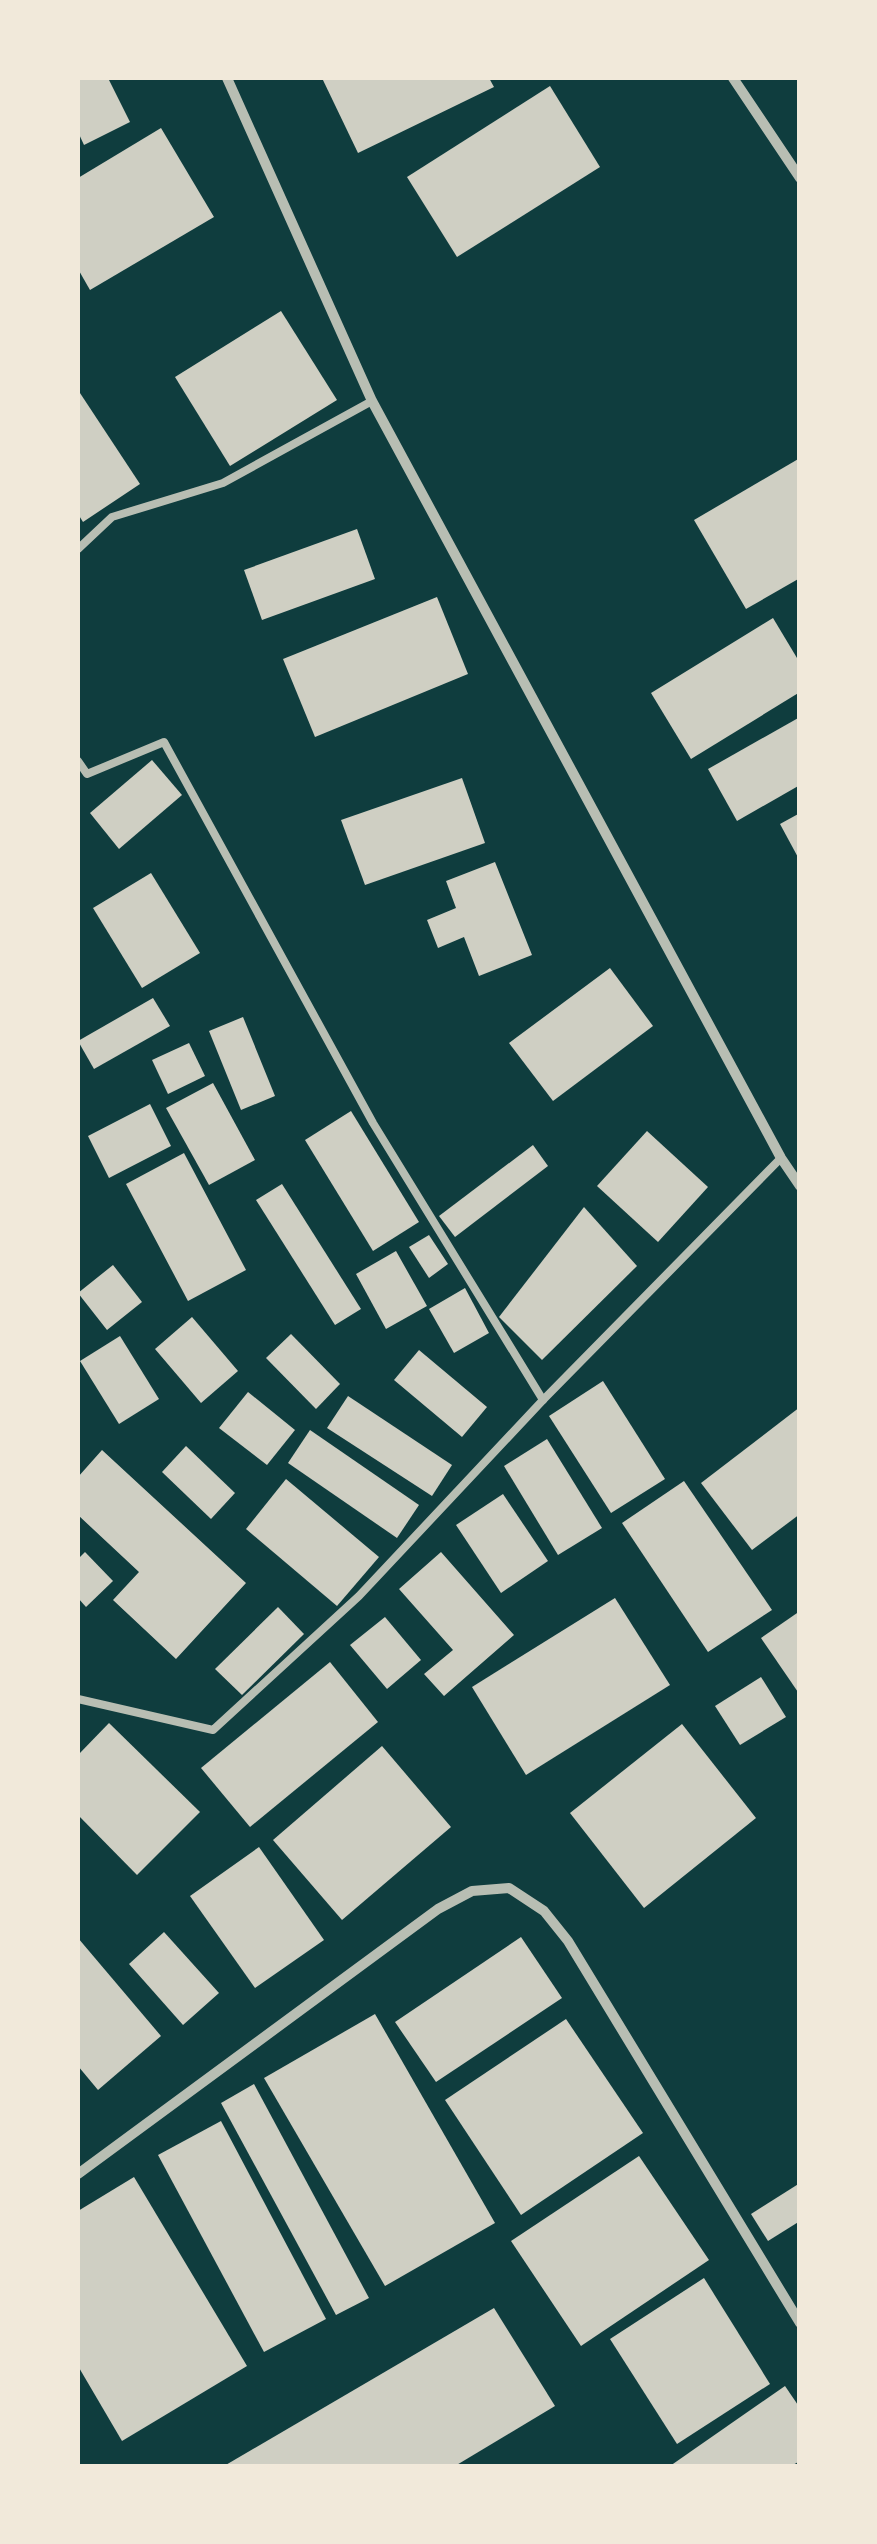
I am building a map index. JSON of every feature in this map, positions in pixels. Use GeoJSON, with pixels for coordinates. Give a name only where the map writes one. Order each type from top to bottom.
{"type":"FeatureCollection","features":[{"type":"Feature","properties":{"kind":"street"},"geometry":{"type":"LineString","coordinates":[[227,78],[372,401],[781,1158],[800,1186]]}},
{"type":"Feature","properties":{"kind":"street"},"geometry":{"type":"LineString","coordinates":[[733,78],[800,178]]}},
{"type":"Feature","properties":{"kind":"street"},"geometry":{"type":"LineString","coordinates":[[78,2174],[438,1909],[472,1891],[509,1888],[544,1911],[568,1942],[800,2323]]}},
{"type":"Feature","properties":{"kind":"lane"},"geometry":{"type":"LineString","coordinates":[[78,548],[112,517],[222,484],[372,401]]}},
{"type":"Feature","properties":{"kind":"lane"},"geometry":{"type":"LineString","coordinates":[[78,761],[86,774],[164,742],[373,1124],[542,1400]]}},
{"type":"Feature","properties":{"kind":"lane"},"geometry":{"type":"LineString","coordinates":[[78,1699],[213,1730],[359,1596],[542,1400],[781,1158]]}},
{"type":"Feature","properties":{"kind":"building"},"geometry":{"type":"Polygon","coordinates":[[[78,78],[108,78],[130,122],[84,145],[78,132],[78,78]]]}},
{"type":"Feature","properties":{"kind":"building"},"geometry":{"type":"Polygon","coordinates":[[[322,78],[489,78],[494,87],[358,153],[322,78]]]}},
{"type":"Feature","properties":{"kind":"building"},"geometry":{"type":"Polygon","coordinates":[[[550,86],[600,167],[457,257],[407,177],[550,86]]]}},
{"type":"Feature","properties":{"kind":"building"},"geometry":{"type":"Polygon","coordinates":[[[161,128],[214,217],[90,290],[78,269],[78,178],[161,128]]]}},
{"type":"Feature","properties":{"kind":"building"},"geometry":{"type":"Polygon","coordinates":[[[281,311],[337,400],[230,466],[175,377],[281,311]]]}},
{"type":"Feature","properties":{"kind":"building"},"geometry":{"type":"Polygon","coordinates":[[[78,390],[140,484],[83,522],[78,514],[78,390]]]}},
{"type":"Feature","properties":{"kind":"building"},"geometry":{"type":"Polygon","coordinates":[[[800,458],[800,578],[746,609],[694,520],[800,458]]]}},
{"type":"Feature","properties":{"kind":"building"},"geometry":{"type":"Polygon","coordinates":[[[357,529],[375,579],[262,620],[244,570],[357,529]]]}},
{"type":"Feature","properties":{"kind":"building"},"geometry":{"type":"Polygon","coordinates":[[[437,597],[468,674],[315,737],[283,659],[437,597]]]}},
{"type":"Feature","properties":{"kind":"building"},"geometry":{"type":"Polygon","coordinates":[[[773,618],[800,663],[800,692],[691,759],[651,693],[773,618]]]}},
{"type":"Feature","properties":{"kind":"building"},"geometry":{"type":"Polygon","coordinates":[[[800,717],[800,785],[737,821],[708,769],[800,717]]]}},
{"type":"Feature","properties":{"kind":"building"},"geometry":{"type":"Polygon","coordinates":[[[152,760],[182,795],[119,849],[90,813],[152,760]]]}},
{"type":"Feature","properties":{"kind":"building"},"geometry":{"type":"Polygon","coordinates":[[[462,778],[485,843],[365,885],[341,820],[462,778]]]}},
{"type":"Feature","properties":{"kind":"building"},"geometry":{"type":"Polygon","coordinates":[[[800,813],[800,861],[780,824],[800,813]]]}},
{"type":"Feature","properties":{"kind":"building"},"geometry":{"type":"Polygon","coordinates":[[[495,862],[532,955],[479,976],[464,937],[438,948],[427,920],[456,908],[446,881],[495,862]]]}},
{"type":"Feature","properties":{"kind":"building"},"geometry":{"type":"Polygon","coordinates":[[[151,873],[200,953],[142,988],[93,908],[151,873]]]}},
{"type":"Feature","properties":{"kind":"building"},"geometry":{"type":"Polygon","coordinates":[[[610,968],[653,1026],[553,1101],[509,1043],[610,968]]]}},
{"type":"Feature","properties":{"kind":"building"},"geometry":{"type":"Polygon","coordinates":[[[153,998],[170,1026],[94,1069],[78,1041],[153,998]]]}},
{"type":"Feature","properties":{"kind":"building"},"geometry":{"type":"Polygon","coordinates":[[[243,1017],[275,1096],[241,1110],[209,1031],[243,1017]]]}},
{"type":"Feature","properties":{"kind":"building"},"geometry":{"type":"Polygon","coordinates":[[[189,1043],[205,1076],[168,1094],[152,1060],[189,1043]]]}},
{"type":"Feature","properties":{"kind":"building"},"geometry":{"type":"Polygon","coordinates":[[[213,1083],[255,1160],[209,1185],[166,1108],[213,1083]]]}},
{"type":"Feature","properties":{"kind":"building"},"geometry":{"type":"Polygon","coordinates":[[[150,1104],[171,1146],[109,1178],[88,1136],[150,1104]]]}},
{"type":"Feature","properties":{"kind":"building"},"geometry":{"type":"Polygon","coordinates":[[[351,1111],[419,1222],[373,1251],[305,1140],[351,1111]]]}},
{"type":"Feature","properties":{"kind":"building"},"geometry":{"type":"Polygon","coordinates":[[[647,1131],[708,1187],[658,1242],[597,1186],[647,1131]]]}},
{"type":"Feature","properties":{"kind":"building"},"geometry":{"type":"Polygon","coordinates":[[[533,1145],[548,1166],[455,1237],[439,1216],[533,1145]]]}},
{"type":"Feature","properties":{"kind":"building"},"geometry":{"type":"Polygon","coordinates":[[[184,1153],[246,1270],[188,1301],[126,1184],[184,1153]]]}},
{"type":"Feature","properties":{"kind":"building"},"geometry":{"type":"Polygon","coordinates":[[[282,1184],[361,1309],[335,1325],[256,1200],[282,1184]]]}},
{"type":"Feature","properties":{"kind":"building"},"geometry":{"type":"Polygon","coordinates":[[[584,1207],[637,1266],[542,1360],[499,1317],[584,1207]]]}},
{"type":"Feature","properties":{"kind":"building"},"geometry":{"type":"Polygon","coordinates":[[[429,1235],[448,1264],[429,1278],[409,1247],[429,1235]]]}},
{"type":"Feature","properties":{"kind":"building"},"geometry":{"type":"Polygon","coordinates":[[[396,1251],[427,1306],[386,1329],[356,1274],[396,1251]]]}},
{"type":"Feature","properties":{"kind":"building"},"geometry":{"type":"Polygon","coordinates":[[[113,1265],[142,1302],[107,1330],[78,1293],[113,1265]]]}},
{"type":"Feature","properties":{"kind":"building"},"geometry":{"type":"Polygon","coordinates":[[[465,1288],[489,1333],[454,1353],[429,1309],[465,1288]]]}},
{"type":"Feature","properties":{"kind":"building"},"geometry":{"type":"Polygon","coordinates":[[[192,1317],[238,1371],[201,1403],[155,1349],[192,1317]]]}},
{"type":"Feature","properties":{"kind":"building"},"geometry":{"type":"Polygon","coordinates":[[[291,1334],[340,1384],[316,1409],[266,1358],[291,1334]]]}},
{"type":"Feature","properties":{"kind":"building"},"geometry":{"type":"Polygon","coordinates":[[[120,1336],[159,1399],[119,1424],[80,1361],[120,1336]]]}},
{"type":"Feature","properties":{"kind":"building"},"geometry":{"type":"Polygon","coordinates":[[[419,1350],[487,1407],[462,1437],[394,1380],[419,1350]]]}},
{"type":"Feature","properties":{"kind":"building"},"geometry":{"type":"Polygon","coordinates":[[[603,1381],[665,1479],[611,1513],[549,1416],[603,1381]]]}},
{"type":"Feature","properties":{"kind":"building"},"geometry":{"type":"Polygon","coordinates":[[[248,1392],[295,1430],[267,1465],[219,1428],[248,1392]]]}},
{"type":"Feature","properties":{"kind":"building"},"geometry":{"type":"Polygon","coordinates":[[[348,1396],[452,1465],[432,1496],[327,1428],[348,1396]]]}},
{"type":"Feature","properties":{"kind":"building"},"geometry":{"type":"Polygon","coordinates":[[[800,1407],[800,1514],[752,1550],[701,1483],[800,1407]]]}},
{"type":"Feature","properties":{"kind":"building"},"geometry":{"type":"Polygon","coordinates":[[[310,1430],[419,1505],[397,1538],[288,1463],[310,1430]]]}},
{"type":"Feature","properties":{"kind":"building"},"geometry":{"type":"Polygon","coordinates":[[[547,1439],[602,1528],[558,1555],[504,1466],[547,1439]]]}},
{"type":"Feature","properties":{"kind":"building"},"geometry":{"type":"Polygon","coordinates":[[[186,1446],[235,1493],[211,1519],[162,1472],[186,1446]]]}},
{"type":"Feature","properties":{"kind":"building"},"geometry":{"type":"Polygon","coordinates":[[[102,1450],[246,1583],[176,1659],[113,1600],[139,1572],[78,1515],[78,1477],[102,1450]]]}},
{"type":"Feature","properties":{"kind":"building"},"geometry":{"type":"Polygon","coordinates":[[[286,1479],[379,1557],[337,1606],[246,1529],[286,1479]]]}},
{"type":"Feature","properties":{"kind":"building"},"geometry":{"type":"Polygon","coordinates":[[[684,1481],[772,1610],[708,1652],[622,1523],[684,1481]]]}},
{"type":"Feature","properties":{"kind":"building"},"geometry":{"type":"Polygon","coordinates":[[[503,1494],[548,1561],[501,1593],[456,1525],[503,1494]]]}},
{"type":"Feature","properties":{"kind":"building"},"geometry":{"type":"Polygon","coordinates":[[[85,1552],[113,1581],[86,1607],[78,1598],[78,1559],[85,1552]]]}},
{"type":"Feature","properties":{"kind":"building"},"geometry":{"type":"Polygon","coordinates":[[[441,1552],[514,1635],[444,1696],[424,1674],[453,1650],[399,1589],[441,1552]]]}},
{"type":"Feature","properties":{"kind":"building"},"geometry":{"type":"Polygon","coordinates":[[[615,1598],[670,1685],[526,1775],[472,1687],[615,1598]]]}},
{"type":"Feature","properties":{"kind":"building"},"geometry":{"type":"Polygon","coordinates":[[[278,1607],[304,1634],[242,1695],[215,1669],[278,1607]]]}},
{"type":"Feature","properties":{"kind":"building"},"geometry":{"type":"Polygon","coordinates":[[[800,1611],[800,1695],[761,1638],[800,1611]]]}},
{"type":"Feature","properties":{"kind":"building"},"geometry":{"type":"Polygon","coordinates":[[[385,1617],[421,1660],[387,1689],[350,1645],[385,1617]]]}},
{"type":"Feature","properties":{"kind":"building"},"geometry":{"type":"Polygon","coordinates":[[[330,1662],[378,1722],[250,1827],[201,1768],[330,1662]]]}},
{"type":"Feature","properties":{"kind":"building"},"geometry":{"type":"Polygon","coordinates":[[[761,1677],[786,1717],[740,1745],[715,1706],[761,1677]]]}},
{"type":"Feature","properties":{"kind":"building"},"geometry":{"type":"Polygon","coordinates":[[[109,1723],[200,1812],[137,1875],[78,1815],[78,1755],[109,1723]]]}},
{"type":"Feature","properties":{"kind":"building"},"geometry":{"type":"Polygon","coordinates":[[[682,1724],[756,1818],[644,1908],[570,1813],[682,1724]]]}},
{"type":"Feature","properties":{"kind":"building"},"geometry":{"type":"Polygon","coordinates":[[[382,1746],[451,1827],[342,1920],[273,1840],[382,1746]]]}},
{"type":"Feature","properties":{"kind":"building"},"geometry":{"type":"Polygon","coordinates":[[[259,1847],[324,1940],[255,1988],[190,1896],[259,1847]]]}},
{"type":"Feature","properties":{"kind":"building"},"geometry":{"type":"Polygon","coordinates":[[[164,1932],[219,1993],[183,2025],[129,1964],[164,1932]]]}},
{"type":"Feature","properties":{"kind":"building"},"geometry":{"type":"Polygon","coordinates":[[[521,1937],[562,1998],[436,2082],[395,2022],[521,1937]]]}},
{"type":"Feature","properties":{"kind":"building"},"geometry":{"type":"Polygon","coordinates":[[[78,1938],[161,2036],[98,2090],[78,2066],[78,1938]]]}},
{"type":"Feature","properties":{"kind":"building"},"geometry":{"type":"Polygon","coordinates":[[[375,2014],[495,2223],[385,2286],[264,2078],[375,2014]]]}},
{"type":"Feature","properties":{"kind":"building"},"geometry":{"type":"Polygon","coordinates":[[[566,2019],[643,2133],[521,2215],[445,2100],[566,2019]]]}},
{"type":"Feature","properties":{"kind":"building"},"geometry":{"type":"Polygon","coordinates":[[[254,2084],[369,2298],[336,2315],[221,2103],[254,2084]]]}},
{"type":"Feature","properties":{"kind":"building"},"geometry":{"type":"Polygon","coordinates":[[[221,2121],[326,2319],[264,2352],[158,2155],[221,2121]]]}},
{"type":"Feature","properties":{"kind":"building"},"geometry":{"type":"Polygon","coordinates":[[[639,2156],[709,2260],[581,2346],[511,2241],[639,2156]]]}},
{"type":"Feature","properties":{"kind":"building"},"geometry":{"type":"Polygon","coordinates":[[[134,2177],[247,2366],[122,2441],[78,2366],[78,2211],[134,2177]]]}},
{"type":"Feature","properties":{"kind":"building"},"geometry":{"type":"Polygon","coordinates":[[[800,2183],[800,2221],[768,2241],[751,2214],[800,2183]]]}},
{"type":"Feature","properties":{"kind":"building"},"geometry":{"type":"Polygon","coordinates":[[[704,2278],[770,2384],[677,2444],[610,2339],[704,2278]]]}},
{"type":"Feature","properties":{"kind":"building"},"geometry":{"type":"Polygon","coordinates":[[[494,2308],[555,2406],[455,2466],[224,2466],[494,2308]]]}},
{"type":"Feature","properties":{"kind":"building"},"geometry":{"type":"Polygon","coordinates":[[[785,2386],[800,2408],[800,2461],[791,2466],[670,2466],[785,2386]]]}}]}
